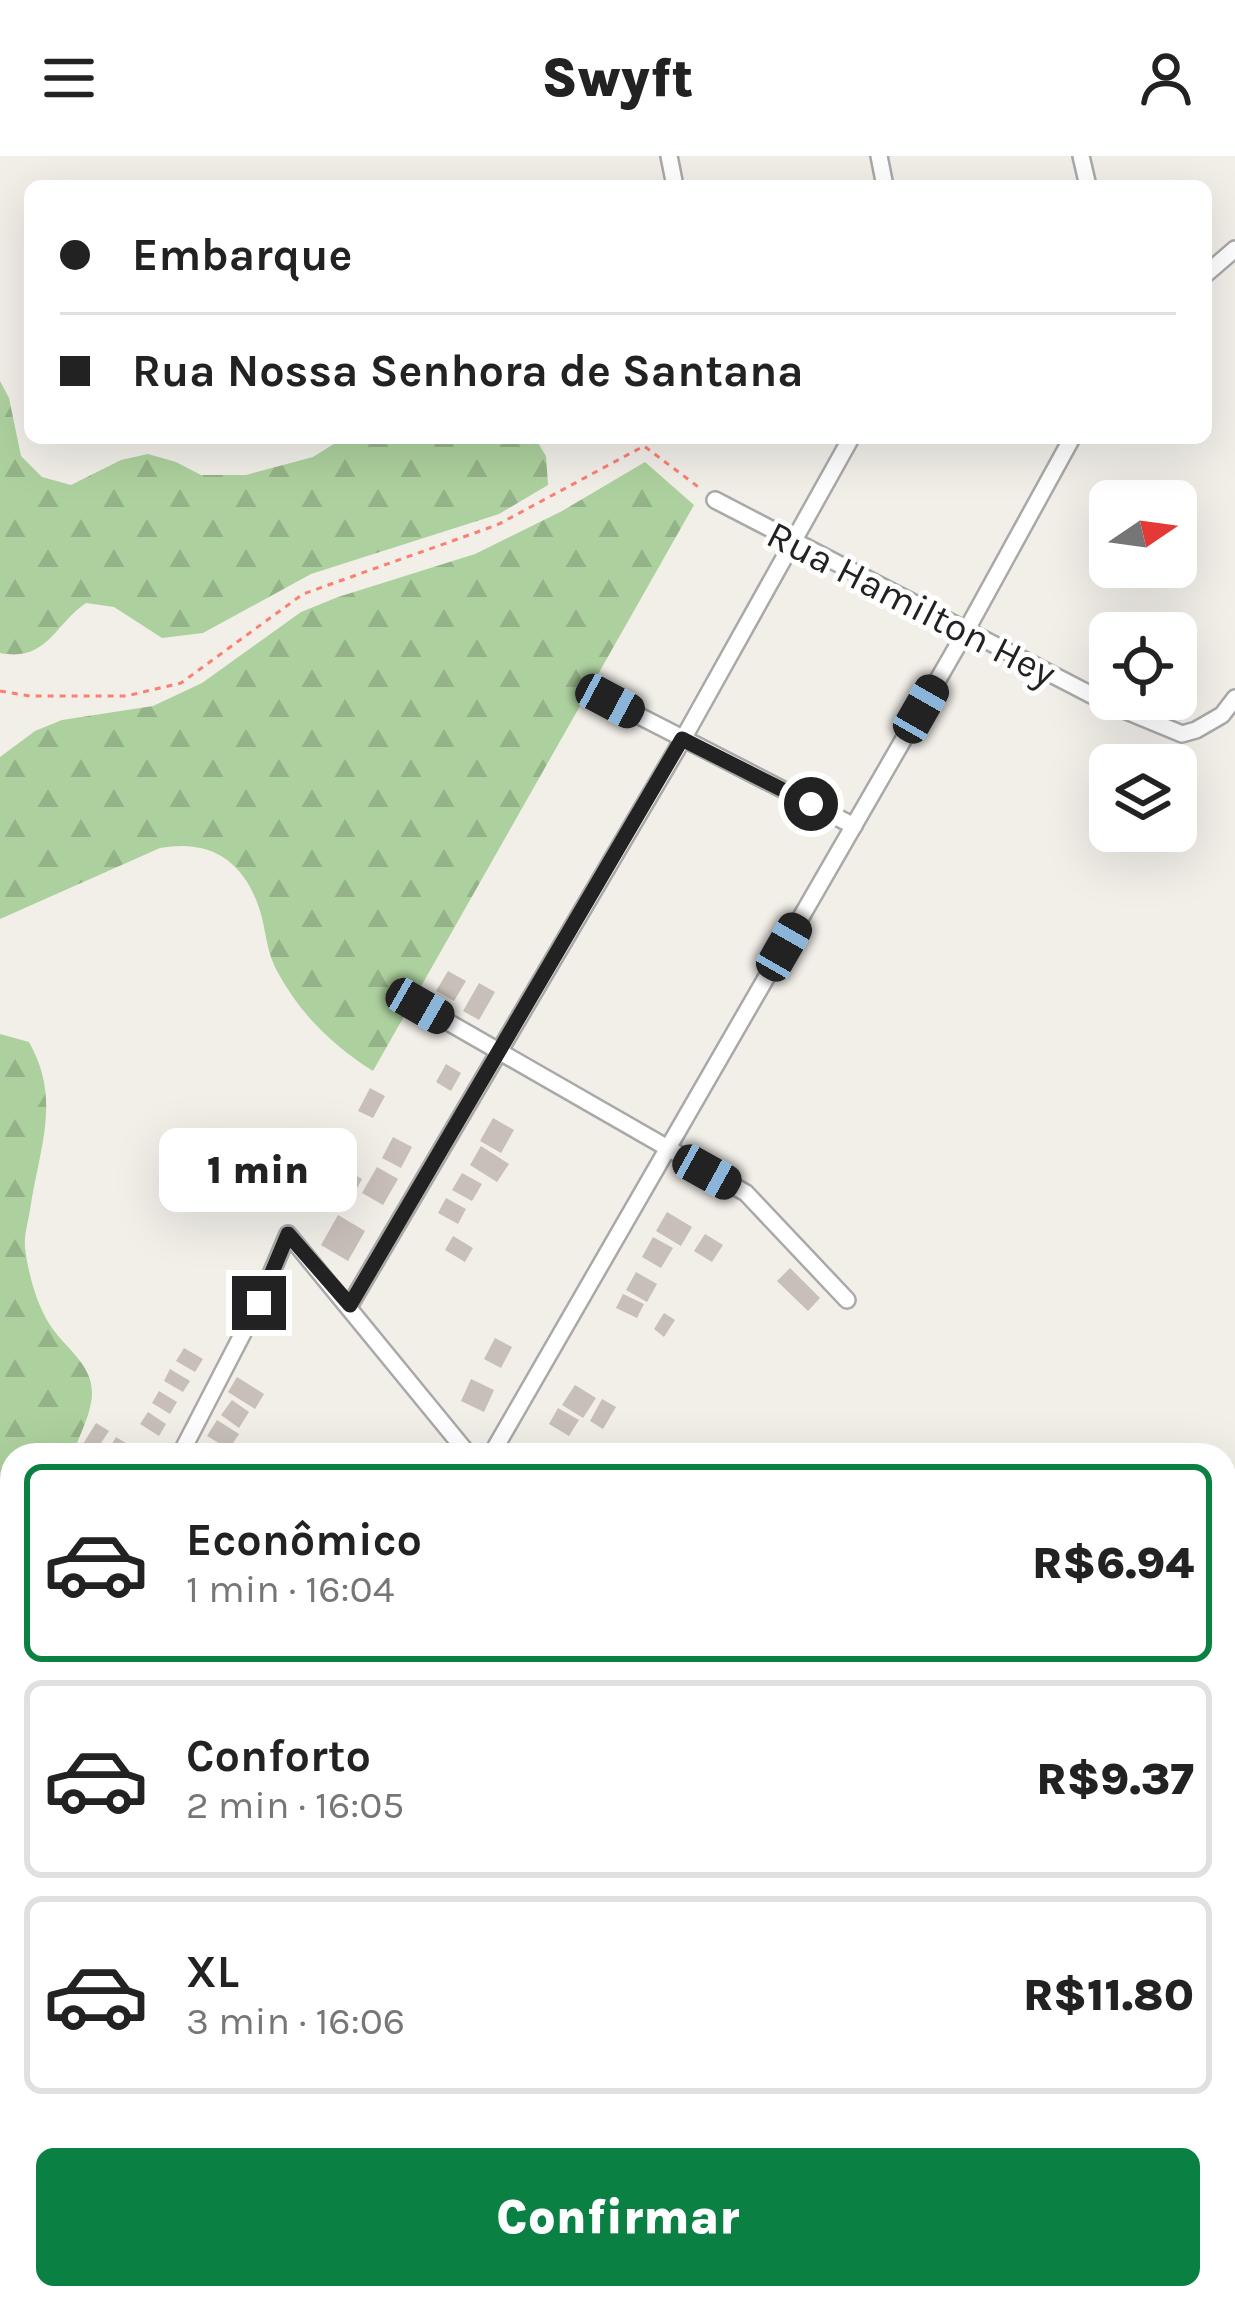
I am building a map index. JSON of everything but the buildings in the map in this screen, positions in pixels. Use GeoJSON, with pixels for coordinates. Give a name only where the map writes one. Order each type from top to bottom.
{"type":"FeatureCollection","features":[{"type":"Feature","properties":{"kind":"street"},"geometry":{"type":"LineString","coordinates":[[1212,269],[1235,249]]}},
{"type":"Feature","properties":{"kind":"street"},"geometry":{"type":"LineString","coordinates":[[350,1305],[682,739],[847,444]]}},
{"type":"Feature","properties":{"kind":"street"},"geometry":{"type":"LineString","coordinates":[[498,1443],[1069,444]]}},
{"type":"Feature","properties":{"kind":"street","name":"Rua Hamilton Hey"},"geometry":{"type":"LineString","coordinates":[[715,500],[1107,703],[1182,734],[1222,715],[1235,698]]}},
{"type":"Feature","properties":{"kind":"street"},"geometry":{"type":"LineString","coordinates":[[610,701],[854,826]]}},
{"type":"Feature","properties":{"kind":"street"},"geometry":{"type":"LineString","coordinates":[[420,1006],[746,1193],[847,1300]]}},
{"type":"Feature","properties":{"kind":"street"},"geometry":{"type":"LineString","coordinates":[[186,1443],[259,1303],[288,1234],[460,1443]]}},
{"type":"Feature","properties":{"kind":"path"},"geometry":{"type":"LineString","coordinates":[[0,692],[126,696],[181,682],[303,594],[497,525],[644,446],[715,500]]}},
{"type":"Feature","properties":{"kind":"green space"},"geometry":{"type":"Polygon","coordinates":[[[0,381],[9,398],[21,456],[42,477],[71,485],[121,460],[148,454],[201,475],[246,475],[313,457],[334,444],[539,444],[546,456],[548,485],[499,514],[311,574],[203,633],[162,638],[114,607],[86,603],[39,647],[0,653],[0,381]]]}},
{"type":"Feature","properties":{"kind":"green space"},"geometry":{"type":"Polygon","coordinates":[[[645,462],[694,505],[373,1071],[331,1039],[296,1001],[274,965],[248,883],[213,852],[197,847],[160,848],[0,919],[0,757],[35,731],[62,720],[153,706],[202,683],[301,612],[475,554],[645,462]]]}},
{"type":"Feature","properties":{"kind":"green space"},"geometry":{"type":"Polygon","coordinates":[[[0,1034],[29,1042],[44,1084],[45,1124],[25,1238],[31,1277],[45,1316],[86,1369],[92,1390],[77,1443],[0,1443],[0,1034]]]}},
{"type":"Feature","properties":{"kind":"route"},"geometry":{"type":"LineString","coordinates":[[259,1303],[288,1234],[350,1305],[682,739],[811,804]]}}]}
